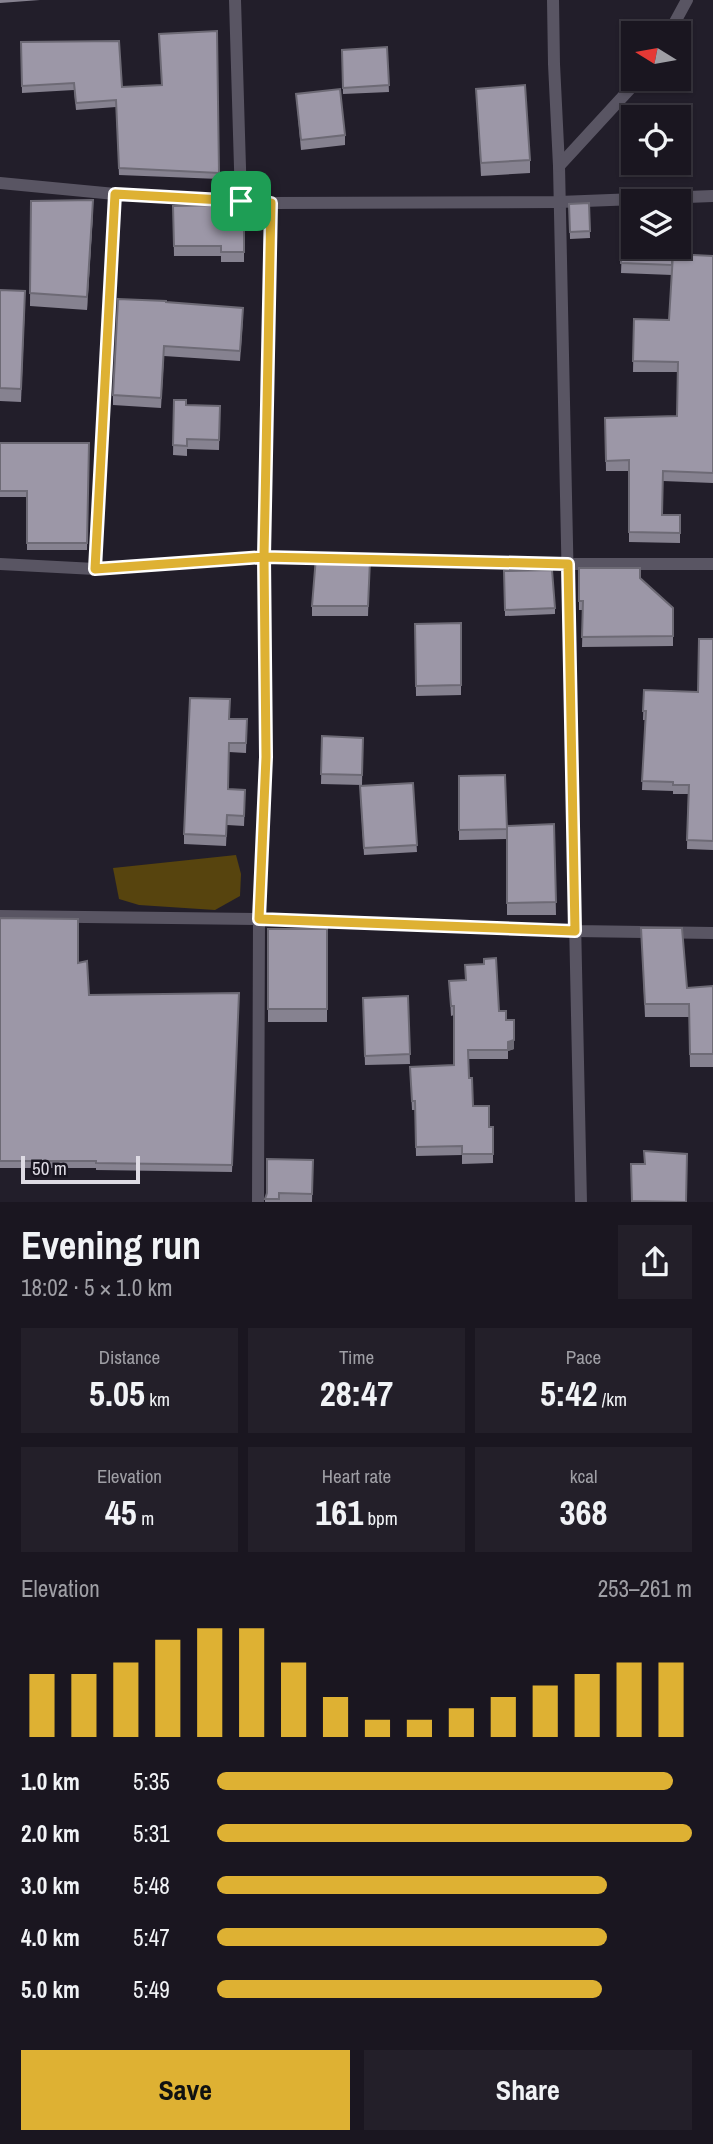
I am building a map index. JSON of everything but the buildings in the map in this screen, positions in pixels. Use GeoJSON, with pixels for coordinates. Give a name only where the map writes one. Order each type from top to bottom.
{"type":"FeatureCollection","features":[{"type":"Feature","properties":{"kind":"street"},"geometry":{"type":"LineString","coordinates":[[235,0],[241,201]]}},
{"type":"Feature","properties":{"kind":"street"},"geometry":{"type":"LineString","coordinates":[[553,0],[559,166],[581,1202]]}},
{"type":"Feature","properties":{"kind":"street"},"geometry":{"type":"LineString","coordinates":[[676,21],[687,0]]}},
{"type":"Feature","properties":{"kind":"street"},"geometry":{"type":"LineString","coordinates":[[559,166],[628,91]]}},
{"type":"Feature","properties":{"kind":"street"},"geometry":{"type":"LineString","coordinates":[[0,183],[115,194],[271,203],[559,202],[713,196]]}},
{"type":"Feature","properties":{"kind":"street"},"geometry":{"type":"LineString","coordinates":[[95,569],[115,194]]}},
{"type":"Feature","properties":{"kind":"street"},"geometry":{"type":"LineString","coordinates":[[258,1202],[259,919],[266,757],[264,557],[271,203]]}},
{"type":"Feature","properties":{"kind":"street"},"geometry":{"type":"LineString","coordinates":[[0,564],[95,569],[264,557],[568,564],[713,564]]}},
{"type":"Feature","properties":{"kind":"street"},"geometry":{"type":"LineString","coordinates":[[0,916],[259,919],[575,931],[713,933]]}},
{"type":"Feature","properties":{"kind":"shaded area"},"geometry":{"type":"Polygon","coordinates":[[[236,855],[241,874],[240,896],[215,910],[139,905],[119,899],[113,868],[236,855]]]}},
{"type":"Feature","properties":{"kind":"route"},"geometry":{"type":"LineString","coordinates":[[241,201],[115,194],[95,569],[264,557],[266,757],[259,919],[575,931],[568,564],[264,557],[271,203],[241,201]]}}]}
